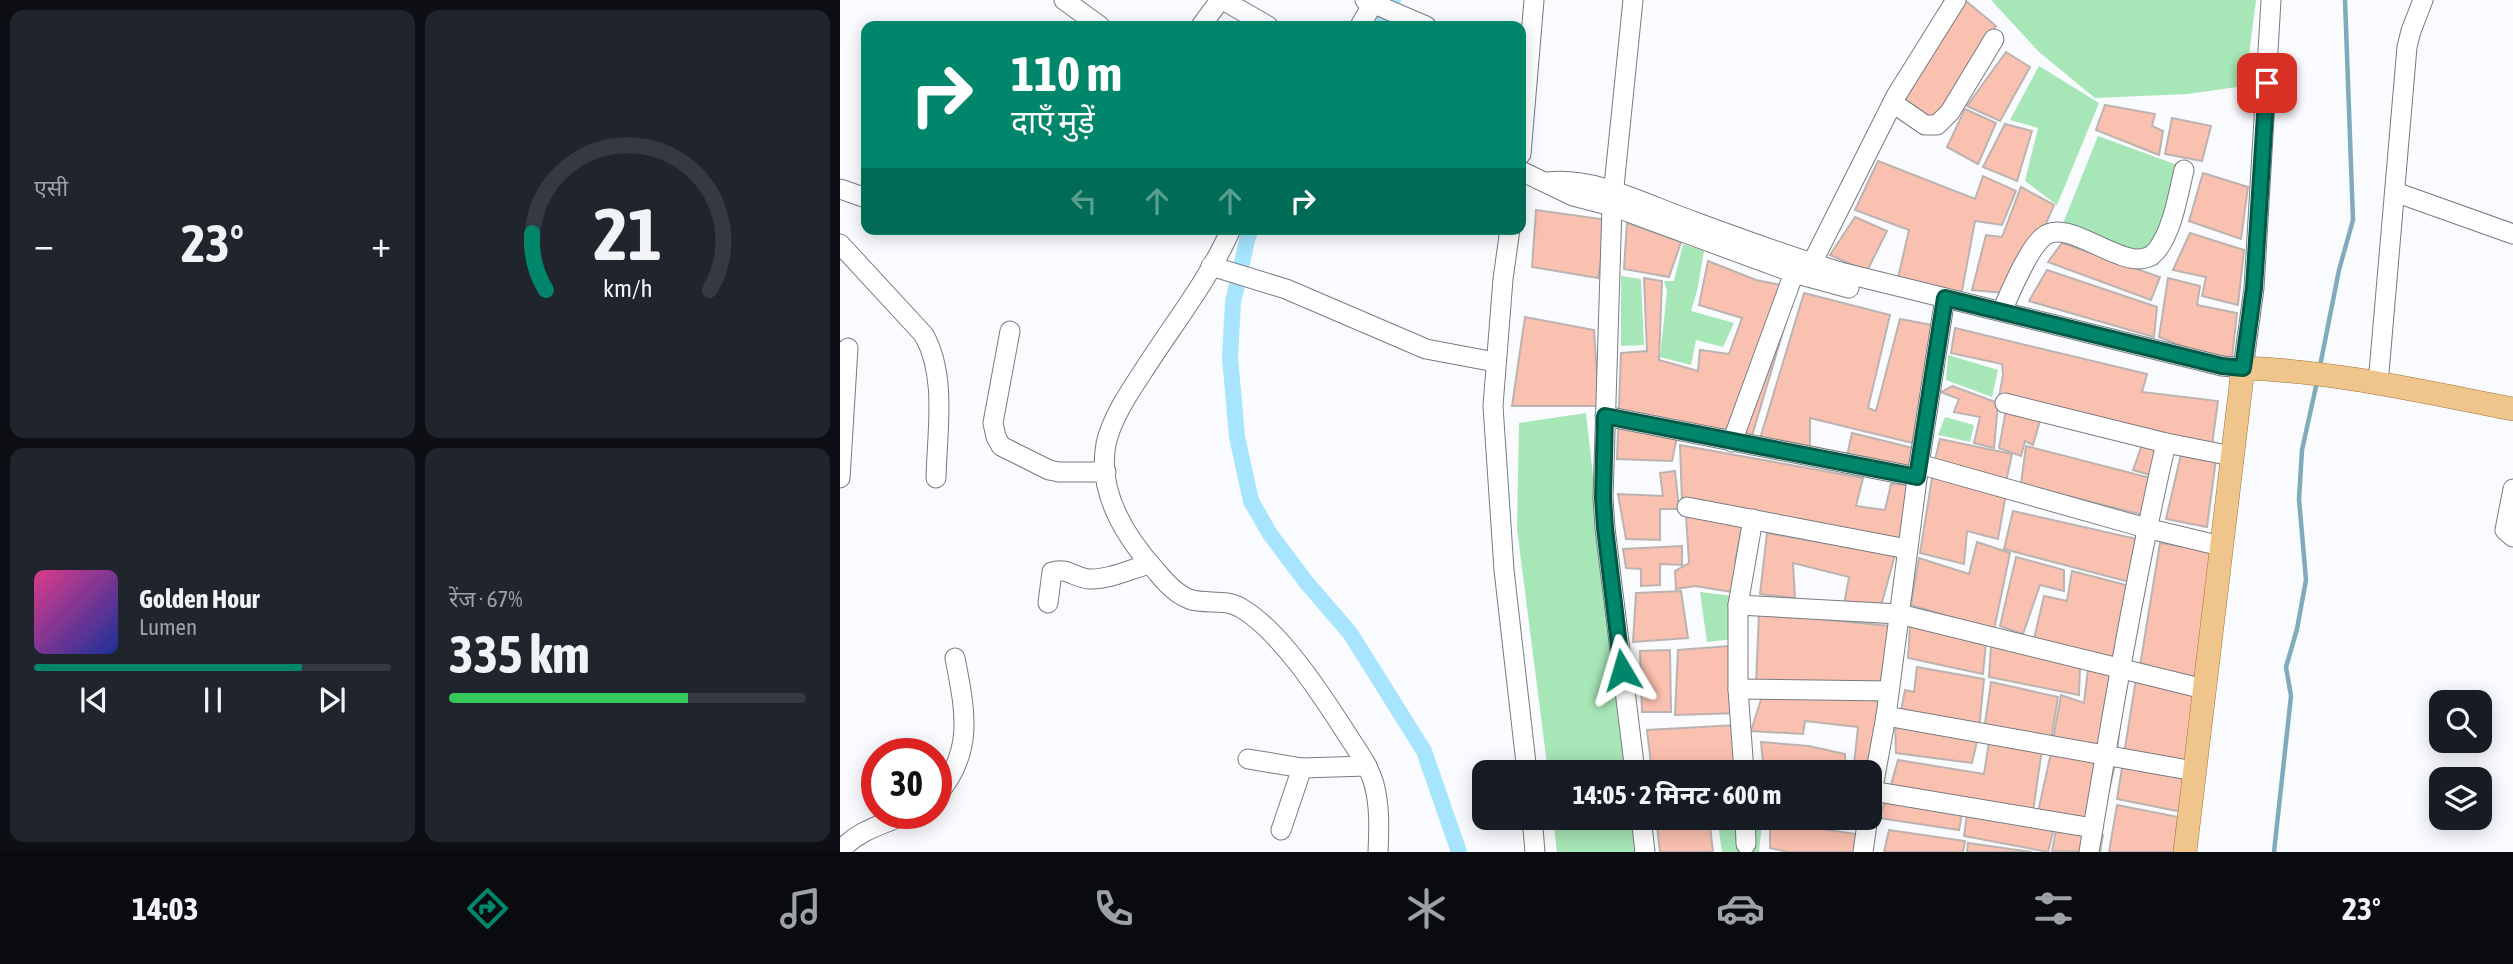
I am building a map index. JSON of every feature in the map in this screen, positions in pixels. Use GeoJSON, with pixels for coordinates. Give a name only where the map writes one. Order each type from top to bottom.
{"type":"FeatureCollection","features":[{"type":"Feature","properties":{"kind":"main road"},"geometry":{"type":"LineString","coordinates":[[2185,852],[2242,374],[2339,385],[2513,425]]}},
{"type":"Feature","properties":{"kind":"main road"},"geometry":{"type":"LineString","coordinates":[[2339,385],[2378,384],[2513,409]]}},
{"type":"Feature","properties":{"kind":"street"},"geometry":{"type":"LineString","coordinates":[[1064,0],[1093,21]]}},
{"type":"Feature","properties":{"kind":"street"},"geometry":{"type":"LineString","coordinates":[[1205,21],[1221,0],[1259,21]]}},
{"type":"Feature","properties":{"kind":"street"},"geometry":{"type":"LineString","coordinates":[[1526,95],[1534,0]]}},
{"type":"Feature","properties":{"kind":"street"},"geometry":{"type":"LineString","coordinates":[[1633,0],[1614,199],[1603,498],[1634,760]]}},
{"type":"Feature","properties":{"kind":"street"},"geometry":{"type":"LineString","coordinates":[[1732,442],[1804,271],[1893,103],[1956,0]]}},
{"type":"Feature","properties":{"kind":"street"},"geometry":{"type":"LineString","coordinates":[[2242,374],[2254,288],[2271,0]]}},
{"type":"Feature","properties":{"kind":"street"},"geometry":{"type":"LineString","coordinates":[[2378,384],[2407,47],[2423,0]]}},
{"type":"Feature","properties":{"kind":"street"},"geometry":{"type":"LineString","coordinates":[[1362,21],[1371,1],[1415,21]]}},
{"type":"Feature","properties":{"kind":"street"},"geometry":{"type":"LineString","coordinates":[[1893,103],[1925,125],[1937,125],[1950,112],[1994,39]]}},
{"type":"Feature","properties":{"kind":"street"},"geometry":{"type":"LineString","coordinates":[[2002,312],[2039,241],[2050,233],[2072,235],[2129,258],[2144,259],[2152,255],[2163,238],[2184,170]]}},
{"type":"Feature","properties":{"kind":"street"},"geometry":{"type":"LineString","coordinates":[[1526,173],[1548,182],[1576,182],[1804,271],[1944,304],[2220,379],[2242,374]]}},
{"type":"Feature","properties":{"kind":"street"},"geometry":{"type":"LineString","coordinates":[[840,188],[861,196]]}},
{"type":"Feature","properties":{"kind":"street"},"geometry":{"type":"LineString","coordinates":[[2395,192],[2513,234]]}},
{"type":"Feature","properties":{"kind":"street"},"geometry":{"type":"LineString","coordinates":[[1231,235],[1228,271],[1126,397],[1107,441],[1108,489],[1119,522],[1132,543],[1170,587],[1186,598],[1200,602],[1227,602],[1241,608],[1265,628],[1311,679],[1367,766],[1377,799],[1378,852]]}},
{"type":"Feature","properties":{"kind":"street"},"geometry":{"type":"LineString","coordinates":[[1509,235],[1495,362],[1494,428],[1503,557],[1526,760]]}},
{"type":"Feature","properties":{"kind":"street"},"geometry":{"type":"LineString","coordinates":[[840,244],[924,335],[929,344],[939,396],[936,478]]}},
{"type":"Feature","properties":{"kind":"street"},"geometry":{"type":"LineString","coordinates":[[1228,271],[1286,289],[1426,349],[1495,362]]}},
{"type":"Feature","properties":{"kind":"street"},"geometry":{"type":"LineString","coordinates":[[1944,304],[2002,312],[2222,366],[2242,374]]}},
{"type":"Feature","properties":{"kind":"street"},"geometry":{"type":"LineString","coordinates":[[1878,760],[1944,304]]}},
{"type":"Feature","properties":{"kind":"street"},"geometry":{"type":"LineString","coordinates":[[1010,331],[993,423],[1001,446],[1049,470],[1106,472]]}},
{"type":"Feature","properties":{"kind":"street"},"geometry":{"type":"LineString","coordinates":[[840,478],[843,351]]}},
{"type":"Feature","properties":{"kind":"street"},"geometry":{"type":"LineString","coordinates":[[2005,403],[2166,443],[2232,456]]}},
{"type":"Feature","properties":{"kind":"street"},"geometry":{"type":"LineString","coordinates":[[1605,416],[1732,442],[1918,470],[2221,546]]}},
{"type":"Feature","properties":{"kind":"street"},"geometry":{"type":"LineString","coordinates":[[2089,852],[2104,754],[2146,528],[2166,443]]}},
{"type":"Feature","properties":{"kind":"street"},"geometry":{"type":"LineString","coordinates":[[2513,489],[2505,523],[2505,530],[2513,537]]}},
{"type":"Feature","properties":{"kind":"street"},"geometry":{"type":"LineString","coordinates":[[1687,507],[1907,549]]}},
{"type":"Feature","properties":{"kind":"street"},"geometry":{"type":"LineString","coordinates":[[1743,760],[1738,689],[1738,605],[1753,519]]}},
{"type":"Feature","properties":{"kind":"street"},"geometry":{"type":"LineString","coordinates":[[1048,603],[1052,572],[1065,570],[1083,578],[1093,579],[1149,564]]}},
{"type":"Feature","properties":{"kind":"street"},"geometry":{"type":"LineString","coordinates":[[1738,605],[1899,614],[2204,689]]}},
{"type":"Feature","properties":{"kind":"street"},"geometry":{"type":"LineString","coordinates":[[952,773],[964,747],[964,706],[955,658]]}},
{"type":"Feature","properties":{"kind":"street"},"geometry":{"type":"LineString","coordinates":[[1738,689],[1889,691]]}},
{"type":"Feature","properties":{"kind":"street"},"geometry":{"type":"LineString","coordinates":[[1886,716],[2194,771]]}},
{"type":"Feature","properties":{"kind":"street"},"geometry":{"type":"LineString","coordinates":[[1248,759],[1302,768],[1367,766]]}},
{"type":"Feature","properties":{"kind":"street"},"geometry":{"type":"LineString","coordinates":[[1281,830],[1302,768]]}},
{"type":"Feature","properties":{"kind":"street"},"geometry":{"type":"LineString","coordinates":[[1882,802],[2093,828]]}},
{"type":"Feature","properties":{"kind":"street"},"geometry":{"type":"LineString","coordinates":[[840,851],[850,840],[870,829]]}},
{"type":"Feature","properties":{"kind":"street"},"geometry":{"type":"LineString","coordinates":[[1533,830],[1535,852]]}},
{"type":"Feature","properties":{"kind":"street"},"geometry":{"type":"LineString","coordinates":[[1641,830],[1644,852]]}},
{"type":"Feature","properties":{"kind":"street"},"geometry":{"type":"LineString","coordinates":[[1745,830],[1746,844]]}},
{"type":"Feature","properties":{"kind":"street"},"geometry":{"type":"LineString","coordinates":[[1863,852],[1866,830]]}},
{"type":"Feature","properties":{"kind":"green space"},"geometry":{"type":"Polygon","coordinates":[[[1991,0],[2256,0],[2245,86],[2187,94],[2095,98],[2039,52],[1991,0]]]}},
{"type":"Feature","properties":{"kind":"green space"},"geometry":{"type":"Polygon","coordinates":[[[2039,66],[2099,103],[2057,205],[2025,181],[2038,128],[2010,120],[2039,66]]]}},
{"type":"Feature","properties":{"kind":"green space"},"geometry":{"type":"Polygon","coordinates":[[[2098,136],[2191,170],[2158,266],[2060,231],[2098,136]]]}},
{"type":"Feature","properties":{"kind":"green space"},"geometry":{"type":"Polygon","coordinates":[[[1683,244],[1704,251],[1691,311],[1734,323],[1723,347],[1696,340],[1691,365],[1660,357],[1667,291],[1664,281],[1674,281],[1683,244]]]}},
{"type":"Feature","properties":{"kind":"green space"},"geometry":{"type":"Polygon","coordinates":[[[1621,276],[1641,279],[1644,345],[1621,346],[1621,276]]]}},
{"type":"Feature","properties":{"kind":"green space"},"geometry":{"type":"Polygon","coordinates":[[[1948,355],[1998,370],[1992,397],[1946,380],[1948,355]]]}},
{"type":"Feature","properties":{"kind":"green space"},"geometry":{"type":"Polygon","coordinates":[[[1586,413],[1625,760],[1546,760],[1517,529],[1519,423],[1586,413]]]}},
{"type":"Feature","properties":{"kind":"green space"},"geometry":{"type":"Polygon","coordinates":[[[1945,417],[1974,425],[1970,442],[1938,435],[1945,417]]]}},
{"type":"Feature","properties":{"kind":"green space"},"geometry":{"type":"Polygon","coordinates":[[[1700,592],[1742,597],[1743,638],[1707,642],[1700,592]]]}},
{"type":"Feature","properties":{"kind":"green space"},"geometry":{"type":"Polygon","coordinates":[[[1554,830],[1632,830],[1635,852],[1557,852],[1554,830]]]}},
{"type":"Feature","properties":{"kind":"green space"},"geometry":{"type":"Polygon","coordinates":[[[1719,830],[1761,830],[1759,851],[1762,852],[1722,852],[1719,830]]]}},
{"type":"Feature","properties":{"kind":"building"},"geometry":{"type":"Polygon","coordinates":[[[1966,1],[1996,26],[1932,123],[1901,102],[1966,1]]]}},
{"type":"Feature","properties":{"kind":"building"},"geometry":{"type":"Polygon","coordinates":[[[2006,52],[2030,67],[2000,121],[1967,106],[2006,52]]]}},
{"type":"Feature","properties":{"kind":"building"},"geometry":{"type":"Polygon","coordinates":[[[2105,105],[2155,114],[2152,126],[2163,131],[2159,155],[2096,130],[2105,105]]]}},
{"type":"Feature","properties":{"kind":"building"},"geometry":{"type":"Polygon","coordinates":[[[1965,109],[1996,123],[1978,164],[1947,147],[1965,109]]]}},
{"type":"Feature","properties":{"kind":"building"},"geometry":{"type":"Polygon","coordinates":[[[2172,118],[2211,126],[2202,161],[2165,154],[2172,118]]]}},
{"type":"Feature","properties":{"kind":"building"},"geometry":{"type":"Polygon","coordinates":[[[2005,124],[2032,131],[2017,181],[1983,167],[2005,124]]]}},
{"type":"Feature","properties":{"kind":"building"},"geometry":{"type":"Polygon","coordinates":[[[1878,161],[1975,199],[1983,176],[2016,191],[2002,225],[1975,221],[1961,296],[1898,278],[1909,230],[1855,210],[1878,161]]]}},
{"type":"Feature","properties":{"kind":"building"},"geometry":{"type":"Polygon","coordinates":[[[2203,173],[2248,187],[2241,239],[2189,221],[2203,173]]]}},
{"type":"Feature","properties":{"kind":"building"},"geometry":{"type":"Polygon","coordinates":[[[2021,187],[2054,205],[2016,294],[1972,290],[1986,235],[2002,237],[2021,187]]]}},
{"type":"Feature","properties":{"kind":"building"},"geometry":{"type":"Polygon","coordinates":[[[1536,210],[1608,220],[1598,278],[1532,267],[1536,210]]]}},
{"type":"Feature","properties":{"kind":"building"},"geometry":{"type":"Polygon","coordinates":[[[1855,217],[1887,231],[1867,271],[1830,255],[1855,217]]]}},
{"type":"Feature","properties":{"kind":"building"},"geometry":{"type":"Polygon","coordinates":[[[1627,223],[1681,242],[1669,277],[1624,269],[1627,223]]]}},
{"type":"Feature","properties":{"kind":"building"},"geometry":{"type":"Polygon","coordinates":[[[2190,233],[2244,250],[2238,305],[2202,296],[2206,277],[2173,270],[2190,233]]]}},
{"type":"Feature","properties":{"kind":"building"},"geometry":{"type":"Polygon","coordinates":[[[2062,243],[2160,277],[2151,300],[2048,262],[2062,243]]]}},
{"type":"Feature","properties":{"kind":"building"},"geometry":{"type":"Polygon","coordinates":[[[1708,261],[1756,280],[1796,288],[1751,439],[1679,427],[1672,461],[1617,459],[1621,353],[1647,351],[1644,278],[1662,281],[1659,360],[1698,371],[1700,350],[1729,354],[1742,318],[1699,305],[1708,261]]]}},
{"type":"Feature","properties":{"kind":"building"},"geometry":{"type":"Polygon","coordinates":[[[2047,270],[2157,307],[2154,337],[2029,301],[2047,270]]]}},
{"type":"Feature","properties":{"kind":"building"},"geometry":{"type":"Polygon","coordinates":[[[2168,278],[2200,286],[2197,305],[2237,313],[2232,358],[2193,350],[2159,337],[2168,278]]]}},
{"type":"Feature","properties":{"kind":"building"},"geometry":{"type":"Polygon","coordinates":[[[1804,293],[1890,315],[1868,408],[1876,411],[1900,319],[1942,327],[1925,446],[1810,418],[1810,453],[1759,442],[1804,293]]]}},
{"type":"Feature","properties":{"kind":"building"},"geometry":{"type":"Polygon","coordinates":[[[1525,317],[1594,330],[1599,406],[1512,406],[1525,317]]]}},
{"type":"Feature","properties":{"kind":"building"},"geometry":{"type":"Polygon","coordinates":[[[1955,328],[2147,374],[2142,392],[2218,401],[2212,445],[1999,397],[2002,364],[1951,353],[1955,328]]]}},
{"type":"Feature","properties":{"kind":"building"},"geometry":{"type":"Polygon","coordinates":[[[1952,386],[1998,403],[1994,448],[1974,443],[1980,417],[1954,412],[1959,399],[1941,392],[1952,386]]]}},
{"type":"Feature","properties":{"kind":"building"},"geometry":{"type":"Polygon","coordinates":[[[2006,410],[2041,417],[2033,445],[2025,441],[2021,456],[1999,448],[2006,410]]]}},
{"type":"Feature","properties":{"kind":"building"},"geometry":{"type":"Polygon","coordinates":[[[1852,433],[1917,449],[1912,468],[1847,456],[1852,433]]]}},
{"type":"Feature","properties":{"kind":"building"},"geometry":{"type":"Polygon","coordinates":[[[1940,439],[2012,454],[2006,482],[1934,464],[1940,439]]]}},
{"type":"Feature","properties":{"kind":"building"},"geometry":{"type":"Polygon","coordinates":[[[1680,445],[1863,478],[1856,506],[1885,510],[1891,484],[1910,485],[1899,545],[1682,501],[1680,445]]]}},
{"type":"Feature","properties":{"kind":"building"},"geometry":{"type":"Polygon","coordinates":[[[2142,445],[2161,448],[2154,476],[2133,470],[2142,445]]]}},
{"type":"Feature","properties":{"kind":"building"},"geometry":{"type":"Polygon","coordinates":[[[2026,446],[2162,481],[2155,518],[2021,484],[2026,446]]]}},
{"type":"Feature","properties":{"kind":"building"},"geometry":{"type":"Polygon","coordinates":[[[2182,450],[2216,459],[2207,527],[2166,519],[2182,450]]]}},
{"type":"Feature","properties":{"kind":"building"},"geometry":{"type":"Polygon","coordinates":[[[1675,471],[1679,509],[1660,509],[1660,540],[1626,539],[1618,494],[1663,496],[1660,473],[1675,471]]]}},
{"type":"Feature","properties":{"kind":"building"},"geometry":{"type":"Polygon","coordinates":[[[1933,472],[2007,488],[1998,539],[1967,531],[1964,564],[1920,553],[1933,472]]]}},
{"type":"Feature","properties":{"kind":"building"},"geometry":{"type":"Polygon","coordinates":[[[2013,511],[2154,543],[2141,585],[2004,549],[2013,511]]]}},
{"type":"Feature","properties":{"kind":"building"},"geometry":{"type":"Polygon","coordinates":[[[1686,515],[1743,522],[1735,561],[1751,568],[1745,594],[1695,586],[1676,589],[1675,571],[1689,563],[1686,515]]]}},
{"type":"Feature","properties":{"kind":"building"},"geometry":{"type":"Polygon","coordinates":[[[1767,533],[1895,555],[1878,617],[1842,615],[1849,577],[1793,563],[1795,598],[1760,594],[1767,533]]]}},
{"type":"Feature","properties":{"kind":"building"},"geometry":{"type":"Polygon","coordinates":[[[1977,542],[2010,553],[1994,630],[1911,605],[1919,558],[1969,574],[1977,542]]]}},
{"type":"Feature","properties":{"kind":"building"},"geometry":{"type":"Polygon","coordinates":[[[2160,543],[2211,551],[2196,677],[2140,666],[2160,543]]]}},
{"type":"Feature","properties":{"kind":"building"},"geometry":{"type":"Polygon","coordinates":[[[1682,546],[1682,565],[1660,564],[1660,585],[1641,586],[1641,569],[1626,568],[1623,549],[1682,546]]]}},
{"type":"Feature","properties":{"kind":"building"},"geometry":{"type":"Polygon","coordinates":[[[2016,557],[2064,570],[2064,591],[2040,585],[2023,634],[2000,626],[2016,557]]]}},
{"type":"Feature","properties":{"kind":"building"},"geometry":{"type":"Polygon","coordinates":[[[2072,571],[2145,590],[2128,662],[2034,639],[2044,596],[2067,601],[2072,571]]]}},
{"type":"Feature","properties":{"kind":"building"},"geometry":{"type":"Polygon","coordinates":[[[1681,591],[1688,638],[1633,642],[1636,593],[1681,591]]]}},
{"type":"Feature","properties":{"kind":"building"},"geometry":{"type":"Polygon","coordinates":[[[1759,613],[1890,626],[1880,685],[1756,685],[1759,613]]]}},
{"type":"Feature","properties":{"kind":"building"},"geometry":{"type":"Polygon","coordinates":[[[1910,624],[1986,642],[1983,674],[1908,658],[1910,624]]]}},
{"type":"Feature","properties":{"kind":"building"},"geometry":{"type":"Polygon","coordinates":[[[1742,645],[1741,713],[1675,715],[1678,650],[1742,645]]]}},
{"type":"Feature","properties":{"kind":"building"},"geometry":{"type":"Polygon","coordinates":[[[1991,646],[2080,666],[2079,695],[1989,677],[1991,646]]]}},
{"type":"Feature","properties":{"kind":"building"},"geometry":{"type":"Polygon","coordinates":[[[1670,650],[1671,712],[1642,712],[1640,651],[1670,650]]]}},
{"type":"Feature","properties":{"kind":"building"},"geometry":{"type":"Polygon","coordinates":[[[1917,667],[1984,679],[1979,729],[1900,716],[1905,690],[1914,692],[1917,667]]]}},
{"type":"Feature","properties":{"kind":"building"},"geometry":{"type":"Polygon","coordinates":[[[2088,669],[2125,675],[2117,752],[2053,740],[2061,695],[2084,703],[2088,669]]]}},
{"type":"Feature","properties":{"kind":"building"},"geometry":{"type":"Polygon","coordinates":[[[2136,679],[2201,693],[2189,766],[2124,754],[2136,679]]]}},
{"type":"Feature","properties":{"kind":"building"},"geometry":{"type":"Polygon","coordinates":[[[1991,682],[2058,697],[2051,740],[1984,731],[1991,682]]]}},
{"type":"Feature","properties":{"kind":"building"},"geometry":{"type":"Polygon","coordinates":[[[1763,693],[1882,697],[1872,760],[1855,760],[1858,727],[1805,721],[1803,734],[1751,731],[1763,693]]]}},
{"type":"Feature","properties":{"kind":"building"},"geometry":{"type":"Polygon","coordinates":[[[1895,721],[1978,737],[1972,763],[1896,753],[1895,721]]]}},
{"type":"Feature","properties":{"kind":"building"},"geometry":{"type":"Polygon","coordinates":[[[1737,725],[1744,760],[1651,760],[1647,730],[1737,725]]]}},
{"type":"Feature","properties":{"kind":"building"},"geometry":{"type":"Polygon","coordinates":[[[1761,742],[1809,746],[1845,754],[1845,760],[1763,760],[1761,742]]]}},
{"type":"Feature","properties":{"kind":"building"},"geometry":{"type":"Polygon","coordinates":[[[1989,742],[2042,749],[2033,811],[1890,789],[1898,760],[1984,774],[1989,742]]]}},
{"type":"Feature","properties":{"kind":"building"},"geometry":{"type":"Polygon","coordinates":[[[2051,753],[2116,760],[2101,825],[2038,812],[2051,753]]]}},
{"type":"Feature","properties":{"kind":"building"},"geometry":{"type":"Polygon","coordinates":[[[2123,762],[2187,774],[2182,812],[2117,799],[2123,762]]]}},
{"type":"Feature","properties":{"kind":"building"},"geometry":{"type":"Polygon","coordinates":[[[1886,799],[1962,813],[1959,830],[1882,818],[1886,799]]]}},
{"type":"Feature","properties":{"kind":"building"},"geometry":{"type":"Polygon","coordinates":[[[2117,805],[2178,817],[2174,852],[2109,852],[2117,805]]]}},
{"type":"Feature","properties":{"kind":"building"},"geometry":{"type":"Polygon","coordinates":[[[1967,815],[2054,828],[2048,852],[1964,836],[1967,815]]]}},
{"type":"Feature","properties":{"kind":"building"},"geometry":{"type":"Polygon","coordinates":[[[2057,825],[2103,835],[2100,852],[2052,851],[2057,825]]]}},
{"type":"Feature","properties":{"kind":"building"},"geometry":{"type":"Polygon","coordinates":[[[1657,830],[1710,830],[1713,852],[1660,852],[1657,830]]]}},
{"type":"Feature","properties":{"kind":"building"},"geometry":{"type":"Polygon","coordinates":[[[1770,830],[1828,830],[1857,834],[1857,852],[1788,852],[1770,848],[1770,830]]]}},
{"type":"Feature","properties":{"kind":"building"},"geometry":{"type":"Polygon","coordinates":[[[1889,830],[1965,841],[1963,852],[1884,852],[1889,830]]]}},
{"type":"Feature","properties":{"kind":"building"},"geometry":{"type":"Polygon","coordinates":[[[1968,843],[2032,852],[1967,852],[1968,843]]]}},
{"type":"Feature","properties":{"kind":"waterway"},"geometry":{"type":"LineString","coordinates":[[1380,21],[1393,0]]}},
{"type":"Feature","properties":{"kind":"waterway"},"geometry":{"type":"LineString","coordinates":[[2320,366],[2339,270],[2353,220],[2345,0]]}},
{"type":"Feature","properties":{"kind":"waterway"},"geometry":{"type":"LineString","coordinates":[[1249,235],[1233,302],[1230,357],[1237,437],[1251,501],[1270,534],[1306,582],[1350,633],[1424,751],[1459,852]]}},
{"type":"Feature","properties":{"kind":"waterway"},"geometry":{"type":"LineString","coordinates":[[2274,852],[2291,696],[2286,667],[2297,629],[2306,580],[2299,499],[2302,450],[2317,382]]}},
{"type":"Feature","properties":{"kind":"route"},"geometry":{"type":"LineString","coordinates":[[1622,670],[1605,528],[1605,416],[1917,477],[1945,298],[2222,366],[2243,368],[2254,288],[2267,83]]}}]}
